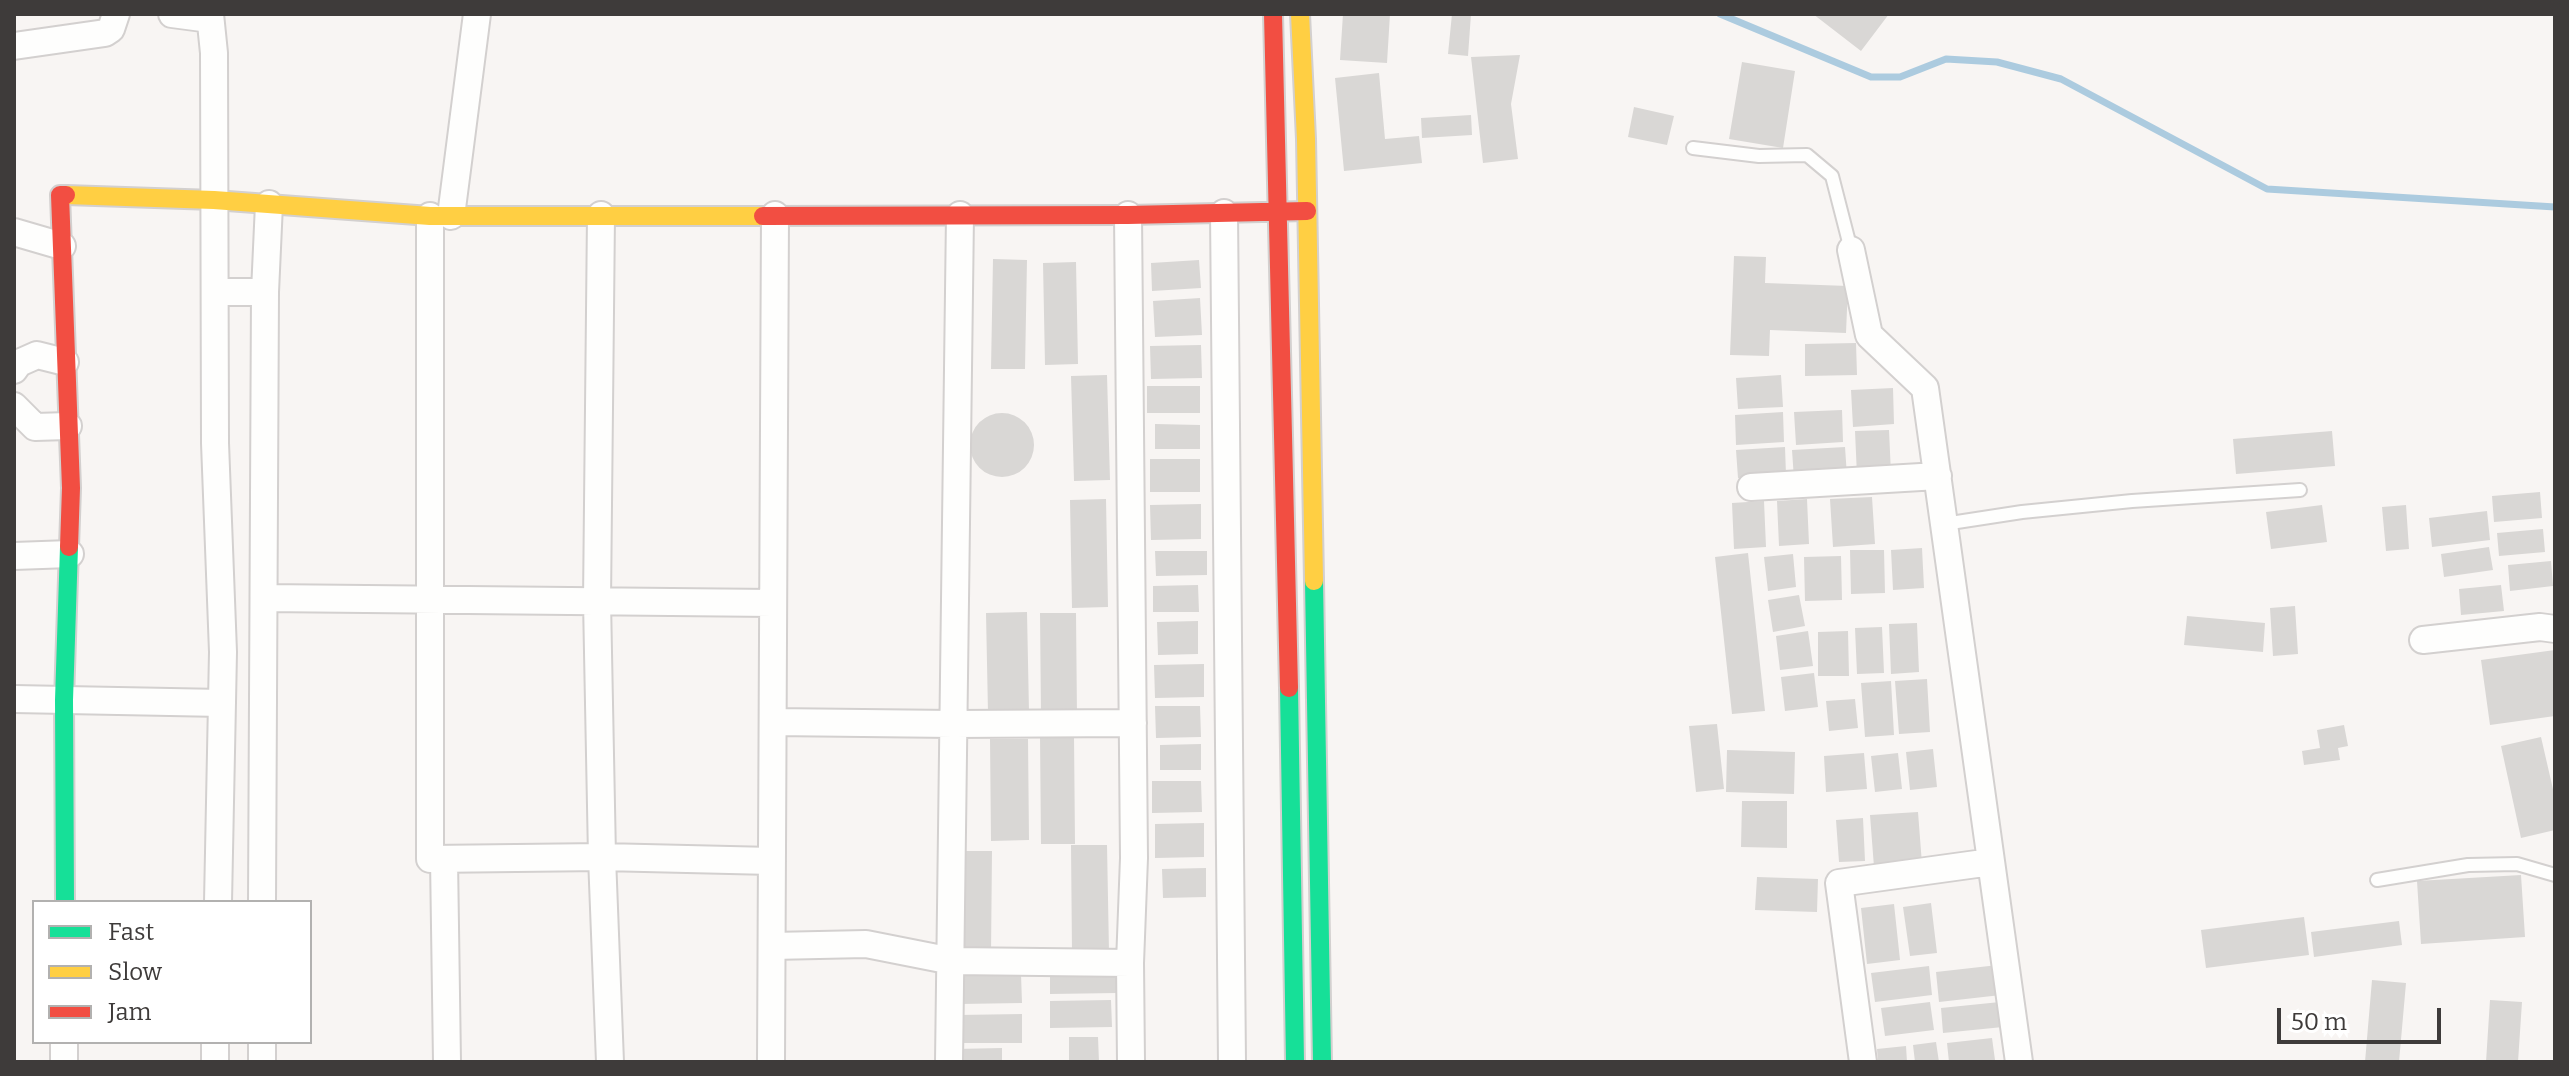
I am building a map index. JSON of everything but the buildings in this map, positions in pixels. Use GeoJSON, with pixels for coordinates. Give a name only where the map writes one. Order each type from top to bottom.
{"type":"FeatureCollection","features":[{"type":"Feature","properties":{"kind":"street"},"geometry":{"type":"LineString","coordinates":[[14,46],[105,33],[111,29],[116,14]]}},
{"type":"Feature","properties":{"kind":"street"},"geometry":{"type":"LineString","coordinates":[[172,14],[210,17],[214,53],[215,443],[223,652],[218,900]]}},
{"type":"Feature","properties":{"kind":"street"},"geometry":{"type":"LineString","coordinates":[[477,14],[440,216],[430,599],[430,859],[602,857],[772,861]]}},
{"type":"Feature","properties":{"kind":"street"},"geometry":{"type":"LineString","coordinates":[[1273,14],[1295,1062]]}},
{"type":"Feature","properties":{"kind":"street"},"geometry":{"type":"LineString","coordinates":[[1300,14],[1307,211],[1322,1062]]}},
{"type":"Feature","properties":{"kind":"street"},"geometry":{"type":"LineString","coordinates":[[65,900],[64,700],[71,488],[60,195],[214,200],[440,216],[1128,215],[1307,211]]}},
{"type":"Feature","properties":{"kind":"street"},"geometry":{"type":"LineString","coordinates":[[262,900],[265,292],[269,204]]}},
{"type":"Feature","properties":{"kind":"street"},"geometry":{"type":"LineString","coordinates":[[1224,213],[1232,1062]]}},
{"type":"Feature","properties":{"kind":"street"},"geometry":{"type":"LineString","coordinates":[[601,215],[597,601],[610,1062]]}},
{"type":"Feature","properties":{"kind":"street"},"geometry":{"type":"LineString","coordinates":[[771,1062],[775,215]]}},
{"type":"Feature","properties":{"kind":"street"},"geometry":{"type":"LineString","coordinates":[[949,1062],[960,215]]}},
{"type":"Feature","properties":{"kind":"street"},"geometry":{"type":"LineString","coordinates":[[1128,215],[1134,858],[1130,963],[1131,1062]]}},
{"type":"Feature","properties":{"kind":"street"},"geometry":{"type":"LineString","coordinates":[[14,232],[62,246]]}},
{"type":"Feature","properties":{"kind":"street"},"geometry":{"type":"LineString","coordinates":[[1851,250],[1869,335],[1925,388],[2019,1062]]}},
{"type":"Feature","properties":{"kind":"street"},"geometry":{"type":"LineString","coordinates":[[215,292],[265,292]]}},
{"type":"Feature","properties":{"kind":"street"},"geometry":{"type":"LineString","coordinates":[[14,370],[19,363],[37,355],[65,362]]}},
{"type":"Feature","properties":{"kind":"street"},"geometry":{"type":"LineString","coordinates":[[14,406],[35,427],[68,426]]}},
{"type":"Feature","properties":{"kind":"street"},"geometry":{"type":"LineString","coordinates":[[1751,487],[1938,476]]}},
{"type":"Feature","properties":{"kind":"street"},"geometry":{"type":"LineString","coordinates":[[14,556],[70,554]]}},
{"type":"Feature","properties":{"kind":"street"},"geometry":{"type":"LineString","coordinates":[[264,598],[773,603]]}},
{"type":"Feature","properties":{"kind":"street"},"geometry":{"type":"LineString","coordinates":[[2423,640],[2540,627],[2555,629]]}},
{"type":"Feature","properties":{"kind":"street"},"geometry":{"type":"LineString","coordinates":[[14,699],[222,703]]}},
{"type":"Feature","properties":{"kind":"street"},"geometry":{"type":"LineString","coordinates":[[773,722],[1133,723]]}},
{"type":"Feature","properties":{"kind":"street"},"geometry":{"type":"LineString","coordinates":[[444,859],[447,1062]]}},
{"type":"Feature","properties":{"kind":"street"},"geometry":{"type":"LineString","coordinates":[[1863,1062],[1839,883],[1991,862]]}},
{"type":"Feature","properties":{"kind":"street"},"geometry":{"type":"LineString","coordinates":[[772,946],[866,944],[952,961],[1130,963]]}},
{"type":"Feature","properties":{"kind":"lane"},"geometry":{"type":"LineString","coordinates":[[1693,148],[1759,156],[1807,155],[1832,176],[1851,250]]}},
{"type":"Feature","properties":{"kind":"lane"},"geometry":{"type":"LineString","coordinates":[[1944,524],[2101,504],[2300,490]]}},
{"type":"Feature","properties":{"kind":"lane"},"geometry":{"type":"LineString","coordinates":[[2377,880],[2468,865],[2517,864],[2555,875]]}},
{"type":"Feature","properties":{"kind":"waterway"},"geometry":{"type":"LineString","coordinates":[[1720,14],[1871,77],[1900,77],[1946,59],[1997,62],[2061,79],[2267,189],[2555,207]]}},
{"type":"Feature","properties":{"kind":"traffic: fast"},"geometry":{"type":"LineString","coordinates":[[65,900],[64,700],[69,547]]}},
{"type":"Feature","properties":{"kind":"traffic: fast"},"geometry":{"type":"LineString","coordinates":[[1314,581],[1322,1062]]}},
{"type":"Feature","properties":{"kind":"traffic: fast"},"geometry":{"type":"LineString","coordinates":[[1289,688],[1295,1062]]}},
{"type":"Feature","properties":{"kind":"traffic: slow"},"geometry":{"type":"LineString","coordinates":[[1300,14],[1306,139],[1314,581]]}},
{"type":"Feature","properties":{"kind":"traffic: slow"},"geometry":{"type":"LineString","coordinates":[[66,195],[214,200],[430,216],[763,216]]}},
{"type":"Feature","properties":{"kind":"traffic: jam"},"geometry":{"type":"LineString","coordinates":[[1273,14],[1289,688]]}},
{"type":"Feature","properties":{"kind":"traffic: jam"},"geometry":{"type":"LineString","coordinates":[[66,195],[60,195],[71,488],[69,547]]}},
{"type":"Feature","properties":{"kind":"traffic: jam"},"geometry":{"type":"LineString","coordinates":[[763,216],[1307,211]]}}]}
